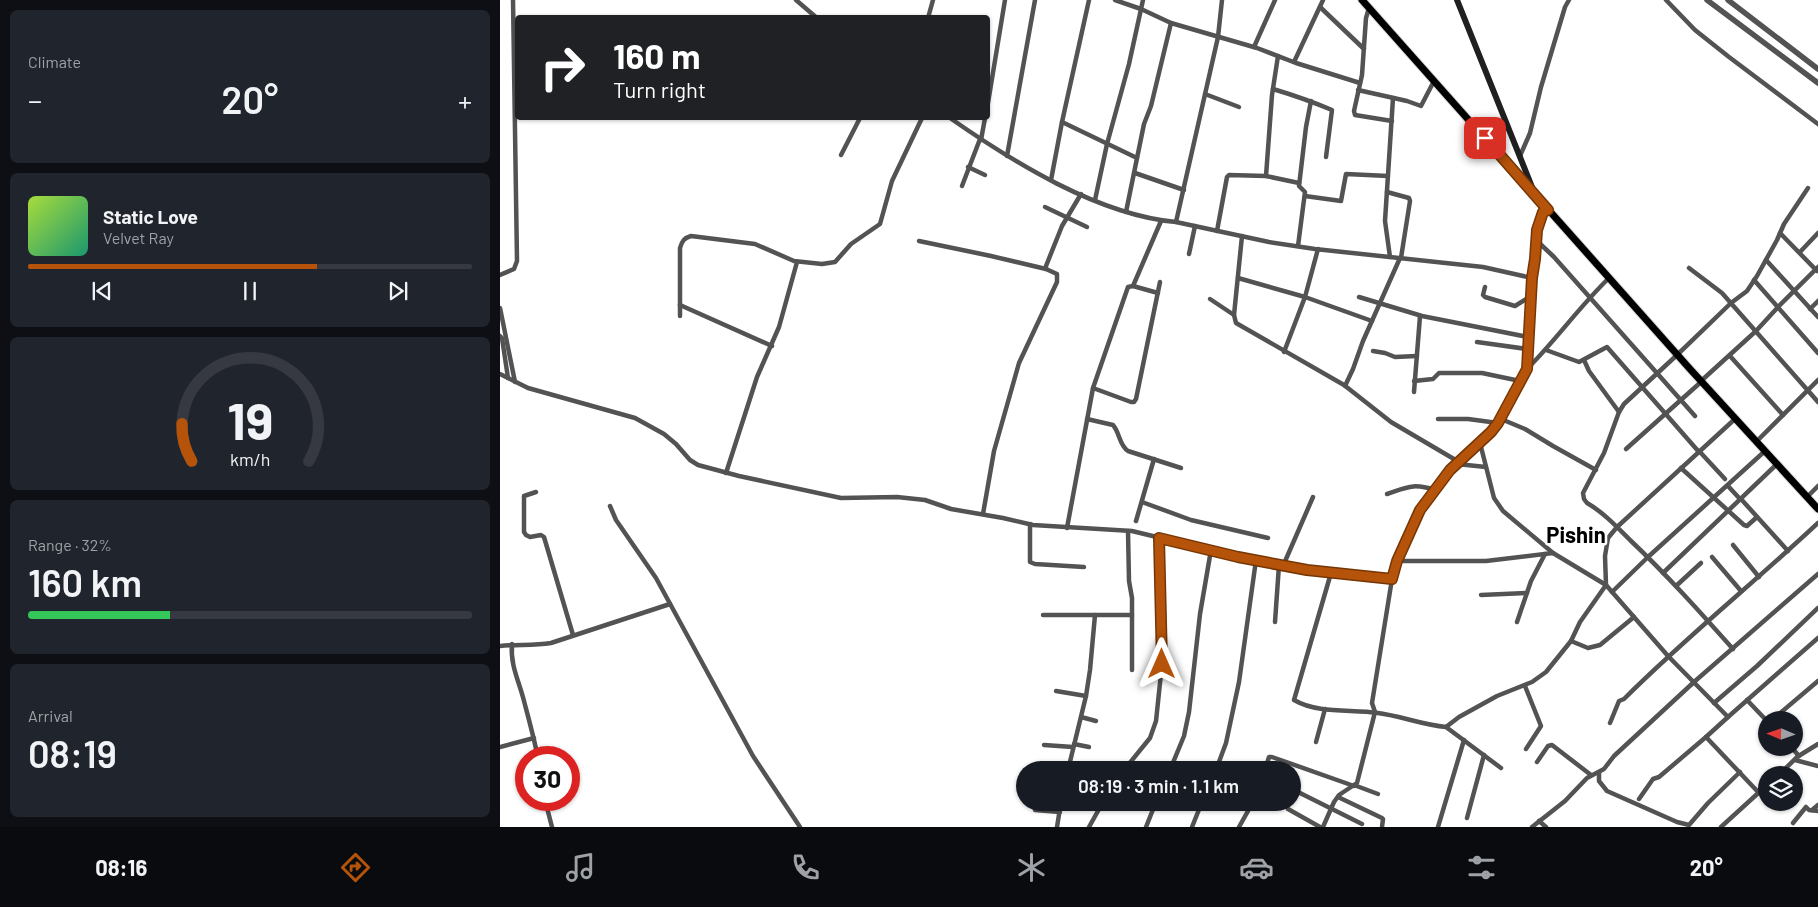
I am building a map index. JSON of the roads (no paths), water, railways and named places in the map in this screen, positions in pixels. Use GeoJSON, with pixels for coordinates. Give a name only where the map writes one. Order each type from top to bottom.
{"type":"FeatureCollection","features":[{"type":"Feature","properties":{"kind":"main road"},"geometry":{"type":"LineString","coordinates":[[1362,0],[1701,382],[1818,509]]}},
{"type":"Feature","properties":{"kind":"main road"},"geometry":{"type":"LineString","coordinates":[[1457,0],[1536,196]]}},
{"type":"Feature","properties":{"kind":"street"},"geometry":{"type":"LineString","coordinates":[[513,0],[515,102]]}},
{"type":"Feature","properties":{"kind":"street"},"geometry":{"type":"LineString","coordinates":[[796,0],[814,15]]}},
{"type":"Feature","properties":{"kind":"street"},"geometry":{"type":"LineString","coordinates":[[929,15],[933,0]]}},
{"type":"Feature","properties":{"kind":"street"},"geometry":{"type":"LineString","coordinates":[[990,92],[1006,0]]}},
{"type":"Feature","properties":{"kind":"street"},"geometry":{"type":"LineString","coordinates":[[1007,156],[1035,0]]}},
{"type":"Feature","properties":{"kind":"street"},"geometry":{"type":"LineString","coordinates":[[1051,180],[1089,0]]}},
{"type":"Feature","properties":{"kind":"street"},"geometry":{"type":"LineString","coordinates":[[1116,0],[1142,9],[1171,23],[1254,47],[1294,62],[1360,82]]}},
{"type":"Feature","properties":{"kind":"street"},"geometry":{"type":"LineString","coordinates":[[1095,200],[1143,0]]}},
{"type":"Feature","properties":{"kind":"street"},"geometry":{"type":"LineString","coordinates":[[1176,222],[1218,37],[1222,0]]}},
{"type":"Feature","properties":{"kind":"street"},"geometry":{"type":"LineString","coordinates":[[1254,47],[1275,0]]}},
{"type":"Feature","properties":{"kind":"street"},"geometry":{"type":"LineString","coordinates":[[1294,62],[1323,0]]}},
{"type":"Feature","properties":{"kind":"street"},"geometry":{"type":"LineString","coordinates":[[1520,156],[1530,133],[1541,87],[1565,7],[1569,0]]}},
{"type":"Feature","properties":{"kind":"street"},"geometry":{"type":"LineString","coordinates":[[1666,0],[1695,30],[1818,124]]}},
{"type":"Feature","properties":{"kind":"street"},"geometry":{"type":"LineString","coordinates":[[1707,0],[1818,83]]}},
{"type":"Feature","properties":{"kind":"street"},"geometry":{"type":"LineString","coordinates":[[1728,0],[1818,69]]}},
{"type":"Feature","properties":{"kind":"street"},"geometry":{"type":"LineString","coordinates":[[1320,7],[1364,50]]}},
{"type":"Feature","properties":{"kind":"street"},"geometry":{"type":"LineString","coordinates":[[1369,8],[1366,18],[1364,50],[1355,115],[1392,121]]}},
{"type":"Feature","properties":{"kind":"street"},"geometry":{"type":"LineString","coordinates":[[1126,212],[1144,124],[1152,106],[1171,23]]}},
{"type":"Feature","properties":{"kind":"street"},"geometry":{"type":"LineString","coordinates":[[1772,49],[1780,40]]}},
{"type":"Feature","properties":{"kind":"street"},"geometry":{"type":"LineString","coordinates":[[1266,176],[1273,89],[1278,56]]}},
{"type":"Feature","properties":{"kind":"street"},"geometry":{"type":"LineString","coordinates":[[1358,90],[1422,106],[1434,81]]}},
{"type":"Feature","properties":{"kind":"street"},"geometry":{"type":"LineString","coordinates":[[1273,89],[1312,101],[1319,106],[1332,110],[1326,156]]}},
{"type":"Feature","properties":{"kind":"street"},"geometry":{"type":"LineString","coordinates":[[1205,94],[1239,107]]}},
{"type":"Feature","properties":{"kind":"street"},"geometry":{"type":"LineString","coordinates":[[1390,257],[1385,221],[1393,98]]}},
{"type":"Feature","properties":{"kind":"street"},"geometry":{"type":"LineString","coordinates":[[1298,246],[1305,196],[1305,192],[1299,188],[1299,183],[1306,127],[1312,101]]}},
{"type":"Feature","properties":{"kind":"street"},"geometry":{"type":"LineString","coordinates":[[500,275],[514,269],[518,256],[515,120]]}},
{"type":"Feature","properties":{"kind":"street"},"geometry":{"type":"LineString","coordinates":[[841,155],[859,120]]}},
{"type":"Feature","properties":{"kind":"street"},"geometry":{"type":"LineString","coordinates":[[680,316],[680,248],[686,237],[755,244],[797,262],[822,264],[835,262],[851,244],[880,224],[892,181],[921,120]]}},
{"type":"Feature","properties":{"kind":"street"},"geometry":{"type":"LineString","coordinates":[[953,120],[1007,156],[1051,180],[1126,212],[1161,221],[1176,222],[1298,246],[1482,267],[1532,278]]}},
{"type":"Feature","properties":{"kind":"street"},"geometry":{"type":"LineString","coordinates":[[962,186],[968,167],[981,139],[985,120]]}},
{"type":"Feature","properties":{"kind":"street"},"geometry":{"type":"LineString","coordinates":[[1062,122],[1137,158]]}},
{"type":"Feature","properties":{"kind":"street"},"geometry":{"type":"LineString","coordinates":[[968,167],[985,176]]}},
{"type":"Feature","properties":{"kind":"street"},"geometry":{"type":"LineString","coordinates":[[1135,173],[1184,190]]}},
{"type":"Feature","properties":{"kind":"street"},"geometry":{"type":"LineString","coordinates":[[1305,196],[1341,201],[1346,174],[1388,176]]}},
{"type":"Feature","properties":{"kind":"street"},"geometry":{"type":"LineString","coordinates":[[1217,230],[1227,177],[1229,175],[1266,176],[1299,183]]}},
{"type":"Feature","properties":{"kind":"street"},"geometry":{"type":"LineString","coordinates":[[1733,649],[1676,586],[1617,527],[1584,499],[1583,493],[1596,470],[1624,404],[1747,290],[1766,260],[1784,224],[1808,188]]}},
{"type":"Feature","properties":{"kind":"street"},"geometry":{"type":"LineString","coordinates":[[1345,386],[1401,258],[1410,201],[1409,198],[1387,192]]}},
{"type":"Feature","properties":{"kind":"street"},"geometry":{"type":"LineString","coordinates":[[1046,269],[1062,226],[1081,194]]}},
{"type":"Feature","properties":{"kind":"street"},"geometry":{"type":"LineString","coordinates":[[1045,207],[1087,227]]}},
{"type":"Feature","properties":{"kind":"street"},"geometry":{"type":"LineString","coordinates":[[1527,369],[1532,278],[1537,230],[1543,212],[1548,210]]}},
{"type":"Feature","properties":{"kind":"street"},"geometry":{"type":"LineString","coordinates":[[1067,528],[1093,388],[1128,288],[1133,286],[1161,221]]}},
{"type":"Feature","properties":{"kind":"street"},"geometry":{"type":"LineString","coordinates":[[1190,254],[1195,226]]}},
{"type":"Feature","properties":{"kind":"street"},"geometry":{"type":"LineString","coordinates":[[1626,449],[1730,356],[1793,291],[1817,270],[1780,233]]}},
{"type":"Feature","properties":{"kind":"street"},"geometry":{"type":"LineString","coordinates":[[1800,252],[1818,233]]}},
{"type":"Feature","properties":{"kind":"street"},"geometry":{"type":"LineString","coordinates":[[1242,236],[1234,315],[1236,323],[1345,386],[1391,422],[1458,463],[1486,467]]}},
{"type":"Feature","properties":{"kind":"street"},"geometry":{"type":"LineString","coordinates":[[1536,240],[1696,416]]}},
{"type":"Feature","properties":{"kind":"street"},"geometry":{"type":"LineString","coordinates":[[919,241],[1046,269],[1057,274],[1058,279],[1020,363],[1001,424],[983,514]]}},
{"type":"Feature","properties":{"kind":"street"},"geometry":{"type":"LineString","coordinates":[[1284,352],[1306,297],[1318,249]]}},
{"type":"Feature","properties":{"kind":"street"},"geometry":{"type":"LineString","coordinates":[[1766,260],[1818,318]]}},
{"type":"Feature","properties":{"kind":"street"},"geometry":{"type":"LineString","coordinates":[[726,473],[757,377],[772,346],[788,298],[797,262]]}},
{"type":"Feature","properties":{"kind":"street"},"geometry":{"type":"LineString","coordinates":[[1689,268],[1722,293],[1818,402]]}},
{"type":"Feature","properties":{"kind":"street"},"geometry":{"type":"LineString","coordinates":[[1238,278],[1306,297],[1372,321]]}},
{"type":"Feature","properties":{"kind":"street"},"geometry":{"type":"LineString","coordinates":[[1292,811],[1321,827],[1338,797],[1357,782],[1375,712],[1372,702],[1392,579],[1397,561],[1420,510],[1458,463],[1500,421],[1527,369],[1546,350],[1589,297],[1609,278]]}},
{"type":"Feature","properties":{"kind":"street"},"geometry":{"type":"LineString","coordinates":[[1754,280],[1818,353]]}},
{"type":"Feature","properties":{"kind":"street"},"geometry":{"type":"LineString","coordinates":[[1093,388],[1134,402],[1160,282]]}},
{"type":"Feature","properties":{"kind":"street"},"geometry":{"type":"LineString","coordinates":[[1133,286],[1158,293]]}},
{"type":"Feature","properties":{"kind":"street"},"geometry":{"type":"LineString","coordinates":[[1485,287],[1483,295],[1485,297],[1508,305],[1518,304],[1531,296]]}},
{"type":"Feature","properties":{"kind":"street"},"geometry":{"type":"LineString","coordinates":[[1359,297],[1420,316],[1528,337]]}},
{"type":"Feature","properties":{"kind":"street"},"geometry":{"type":"LineString","coordinates":[[1210,299],[1234,315]]}},
{"type":"Feature","properties":{"kind":"street"},"geometry":{"type":"LineString","coordinates":[[1810,309],[1818,300]]}},
{"type":"Feature","properties":{"kind":"street"},"geometry":{"type":"LineString","coordinates":[[680,305],[772,346]]}},
{"type":"Feature","properties":{"kind":"street"},"geometry":{"type":"LineString","coordinates":[[500,308],[515,382]]}},
{"type":"Feature","properties":{"kind":"street"},"geometry":{"type":"LineString","coordinates":[[1414,392],[1420,316]]}},
{"type":"Feature","properties":{"kind":"street"},"geometry":{"type":"LineString","coordinates":[[500,336],[502,338],[508,378]]}},
{"type":"Feature","properties":{"kind":"street"},"geometry":{"type":"LineString","coordinates":[[1477,342],[1527,349]]}},
{"type":"Feature","properties":{"kind":"street"},"geometry":{"type":"LineString","coordinates":[[1546,350],[1579,362],[1607,347],[1665,415],[1725,479]]}},
{"type":"Feature","properties":{"kind":"street"},"geometry":{"type":"LineString","coordinates":[[1373,351],[1394,357],[1416,356]]}},
{"type":"Feature","properties":{"kind":"street"},"geometry":{"type":"LineString","coordinates":[[1730,356],[1783,415]]}},
{"type":"Feature","properties":{"kind":"street"},"geometry":{"type":"LineString","coordinates":[[1584,360],[1589,371],[1619,412]]}},
{"type":"Feature","properties":{"kind":"street"},"geometry":{"type":"LineString","coordinates":[[1414,381],[1433,379],[1441,372],[1466,372],[1520,381]]}},
{"type":"Feature","properties":{"kind":"street"},"geometry":{"type":"LineString","coordinates":[[500,374],[528,388],[549,395],[635,418],[664,434],[690,460],[698,465],[726,473],[841,498],[913,498],[951,509],[1030,524],[1067,528],[1128,530],[1281,565],[1392,579]]}},
{"type":"Feature","properties":{"kind":"street"},"geometry":{"type":"LineString","coordinates":[[1756,442],[1818,380]]}},
{"type":"Feature","properties":{"kind":"street"},"geometry":{"type":"LineString","coordinates":[[1446,727],[1459,717],[1497,696],[1525,686],[1546,672],[1570,641],[1580,622],[1606,585],[1605,556],[1608,538],[1617,527],[1736,418]]}},
{"type":"Feature","properties":{"kind":"street"},"geometry":{"type":"LineString","coordinates":[[1087,419],[1113,425],[1124,448],[1181,468]]}},
{"type":"Feature","properties":{"kind":"street"},"geometry":{"type":"LineString","coordinates":[[1438,419],[1500,421],[1525,428],[1596,470]]}},
{"type":"Feature","properties":{"kind":"street"},"geometry":{"type":"LineString","coordinates":[[1480,443],[1494,498],[1503,511],[1553,553],[1606,585],[1668,656],[1728,717]]}},
{"type":"Feature","properties":{"kind":"street"},"geometry":{"type":"LineString","coordinates":[[1612,592],[1765,451]]}},
{"type":"Feature","properties":{"kind":"street"},"geometry":{"type":"LineString","coordinates":[[1136,521],[1154,459]]}},
{"type":"Feature","properties":{"kind":"street"},"geometry":{"type":"LineString","coordinates":[[1663,573],[1777,464]]}},
{"type":"Feature","properties":{"kind":"street"},"geometry":{"type":"LineString","coordinates":[[1682,468],[1745,526],[1748,526],[1758,517]]}},
{"type":"Feature","properties":{"kind":"street"},"geometry":{"type":"LineString","coordinates":[[1387,494],[1418,485],[1435,490]]}},
{"type":"Feature","properties":{"kind":"street"},"geometry":{"type":"LineString","coordinates":[[1728,486],[1788,551]]}},
{"type":"Feature","properties":{"kind":"street"},"geometry":{"type":"LineString","coordinates":[[1807,497],[1818,486]]}},
{"type":"Feature","properties":{"kind":"street"},"geometry":{"type":"LineString","coordinates":[[536,492],[524,496],[524,532],[528,536],[541,534],[544,537],[573,634]]}},
{"type":"Feature","properties":{"kind":"street"},"geometry":{"type":"LineString","coordinates":[[1275,622],[1281,565],[1313,497]]}},
{"type":"Feature","properties":{"kind":"street"},"geometry":{"type":"LineString","coordinates":[[1142,502],[1191,520],[1268,538]]}},
{"type":"Feature","properties":{"kind":"street"},"geometry":{"type":"LineString","coordinates":[[610,506],[616,520],[648,563],[753,756],[800,827]]}},
{"type":"Feature","properties":{"kind":"street"},"geometry":{"type":"LineString","coordinates":[[1610,723],[1619,701],[1624,699],[1668,656],[1818,523]]}},
{"type":"Feature","properties":{"kind":"street"},"geometry":{"type":"LineString","coordinates":[[1030,524],[1030,562],[1035,564],[1084,567]]}},
{"type":"Feature","properties":{"kind":"street"},"geometry":{"type":"LineString","coordinates":[[1128,530],[1128,581],[1132,598],[1132,670]]}},
{"type":"Feature","properties":{"kind":"street"},"geometry":{"type":"LineString","coordinates":[[1131,761],[1150,738],[1156,721],[1162,664],[1159,538]]}},
{"type":"Feature","properties":{"kind":"street"},"geometry":{"type":"LineString","coordinates":[[1732,545],[1759,577]]}},
{"type":"Feature","properties":{"kind":"street"},"geometry":{"type":"LineString","coordinates":[[1174,761],[1184,736],[1189,712],[1200,614],[1211,550]]}},
{"type":"Feature","properties":{"kind":"street"},"geometry":{"type":"LineString","coordinates":[[1397,561],[1486,561],[1553,553]]}},
{"type":"Feature","properties":{"kind":"street"},"geometry":{"type":"LineString","coordinates":[[1517,622],[1531,580],[1545,554]]}},
{"type":"Feature","properties":{"kind":"street"},"geometry":{"type":"LineString","coordinates":[[1712,557],[1741,591]]}},
{"type":"Feature","properties":{"kind":"street"},"geometry":{"type":"LineString","coordinates":[[1219,761],[1226,743],[1238,682],[1256,560]]}},
{"type":"Feature","properties":{"kind":"street"},"geometry":{"type":"LineString","coordinates":[[1676,586],[1701,563]]}},
{"type":"Feature","properties":{"kind":"street"},"geometry":{"type":"LineString","coordinates":[[1330,572],[1293,698],[1295,701],[1325,709],[1375,712],[1429,725],[1446,727],[1501,768]]}},
{"type":"Feature","properties":{"kind":"street"},"geometry":{"type":"LineString","coordinates":[[1532,827],[1565,801],[1591,775],[1599,773],[1614,756],[1694,682],[1818,574]]}},
{"type":"Feature","properties":{"kind":"street"},"geometry":{"type":"LineString","coordinates":[[1480,595],[1527,593]]}},
{"type":"Feature","properties":{"kind":"street"},"geometry":{"type":"LineString","coordinates":[[500,646],[512,644],[540,645],[670,604]]}},
{"type":"Feature","properties":{"kind":"street"},"geometry":{"type":"LineString","coordinates":[[1714,703],[1757,666],[1818,608]]}},
{"type":"Feature","properties":{"kind":"street"},"geometry":{"type":"LineString","coordinates":[[1043,615],[1132,616]]}},
{"type":"Feature","properties":{"kind":"street"},"geometry":{"type":"LineString","coordinates":[[1070,761],[1086,696],[1095,615]]}},
{"type":"Feature","properties":{"kind":"street"},"geometry":{"type":"LineString","coordinates":[[1570,641],[1588,648],[1600,645],[1634,617]]}},
{"type":"Feature","properties":{"kind":"street"},"geometry":{"type":"LineString","coordinates":[[1639,799],[1653,779],[1659,777],[1706,737],[1818,638]]}},
{"type":"Feature","properties":{"kind":"street"},"geometry":{"type":"LineString","coordinates":[[512,644],[511,653],[514,671],[524,698],[536,746]]}},
{"type":"Feature","properties":{"kind":"street"},"geometry":{"type":"LineString","coordinates":[[1783,711],[1818,681]]}},
{"type":"Feature","properties":{"kind":"street"},"geometry":{"type":"LineString","coordinates":[[1525,686],[1541,726],[1526,749]]}},
{"type":"Feature","properties":{"kind":"street"},"geometry":{"type":"LineString","coordinates":[[1056,691],[1086,696]]}},
{"type":"Feature","properties":{"kind":"street"},"geometry":{"type":"LineString","coordinates":[[1747,700],[1758,712]]}},
{"type":"Feature","properties":{"kind":"street"},"geometry":{"type":"LineString","coordinates":[[1316,742],[1325,709]]}},
{"type":"Feature","properties":{"kind":"street"},"geometry":{"type":"LineString","coordinates":[[1081,717],[1096,721]]}},
{"type":"Feature","properties":{"kind":"street"},"geometry":{"type":"LineString","coordinates":[[1706,737],[1758,791]]}},
{"type":"Feature","properties":{"kind":"street"},"geometry":{"type":"LineString","coordinates":[[500,746],[534,738]]}},
{"type":"Feature","properties":{"kind":"street"},"geometry":{"type":"LineString","coordinates":[[1438,827],[1464,740]]}},
{"type":"Feature","properties":{"kind":"street"},"geometry":{"type":"LineString","coordinates":[[1803,753],[1818,744]]}},
{"type":"Feature","properties":{"kind":"street"},"geometry":{"type":"LineString","coordinates":[[1044,746],[1073,745],[1089,747]]}},
{"type":"Feature","properties":{"kind":"street"},"geometry":{"type":"LineString","coordinates":[[1537,762],[1548,746],[1552,745],[1591,775]]}},
{"type":"Feature","properties":{"kind":"street"},"geometry":{"type":"LineString","coordinates":[[1467,818],[1484,755]]}},
{"type":"Feature","properties":{"kind":"street"},"geometry":{"type":"LineString","coordinates":[[1268,761],[1269,757],[1272,756],[1286,761]]}},
{"type":"Feature","properties":{"kind":"street"},"geometry":{"type":"LineString","coordinates":[[1788,766],[1799,756]]}},
{"type":"Feature","properties":{"kind":"street"},"geometry":{"type":"LineString","coordinates":[[1794,760],[1818,766]]}},
{"type":"Feature","properties":{"kind":"street"},"geometry":{"type":"LineString","coordinates":[[1301,767],[1378,794]]}},
{"type":"Feature","properties":{"kind":"street"},"geometry":{"type":"LineString","coordinates":[[1599,773],[1599,781],[1608,791],[1677,822],[1691,824],[1708,802],[1740,772]]}},
{"type":"Feature","properties":{"kind":"street"},"geometry":{"type":"LineString","coordinates":[[1301,793],[1362,824]]}},
{"type":"Feature","properties":{"kind":"street"},"geometry":{"type":"LineString","coordinates":[[1721,827],[1758,793]]}},
{"type":"Feature","properties":{"kind":"street"},"geometry":{"type":"LineString","coordinates":[[1338,797],[1382,818],[1382,827]]}},
{"type":"Feature","properties":{"kind":"street"},"geometry":{"type":"LineString","coordinates":[[1812,810],[1818,805]]}},
{"type":"Feature","properties":{"kind":"street"},"geometry":{"type":"LineString","coordinates":[[1793,823],[1806,807],[1818,811]]}},
{"type":"Feature","properties":{"kind":"street"},"geometry":{"type":"LineString","coordinates":[[548,811],[552,827]]}},
{"type":"Feature","properties":{"kind":"street"},"geometry":{"type":"LineString","coordinates":[[1048,811],[1060,812],[1057,827]]}},
{"type":"Feature","properties":{"kind":"street"},"geometry":{"type":"LineString","coordinates":[[1090,827],[1098,811]]}},
{"type":"Feature","properties":{"kind":"street"},"geometry":{"type":"LineString","coordinates":[[1146,827],[1152,811]]}},
{"type":"Feature","properties":{"kind":"street"},"geometry":{"type":"LineString","coordinates":[[1192,827],[1198,811]]}},
{"type":"Feature","properties":{"kind":"street"},"geometry":{"type":"LineString","coordinates":[[1239,827],[1248,811]]}},
{"type":"Feature","properties":{"kind":"street"},"geometry":{"type":"LineString","coordinates":[[1539,821],[1546,827]]}},
{"type":"Feature","properties":{"kind":"street"},"geometry":{"type":"LineString","coordinates":[[1673,827],[1677,822]]}},
{"type":"Feature","properties":{"kind":"district","name":"Pishin"},"geometry":{"type":"Point","coordinates":[1576,534]}}]}
